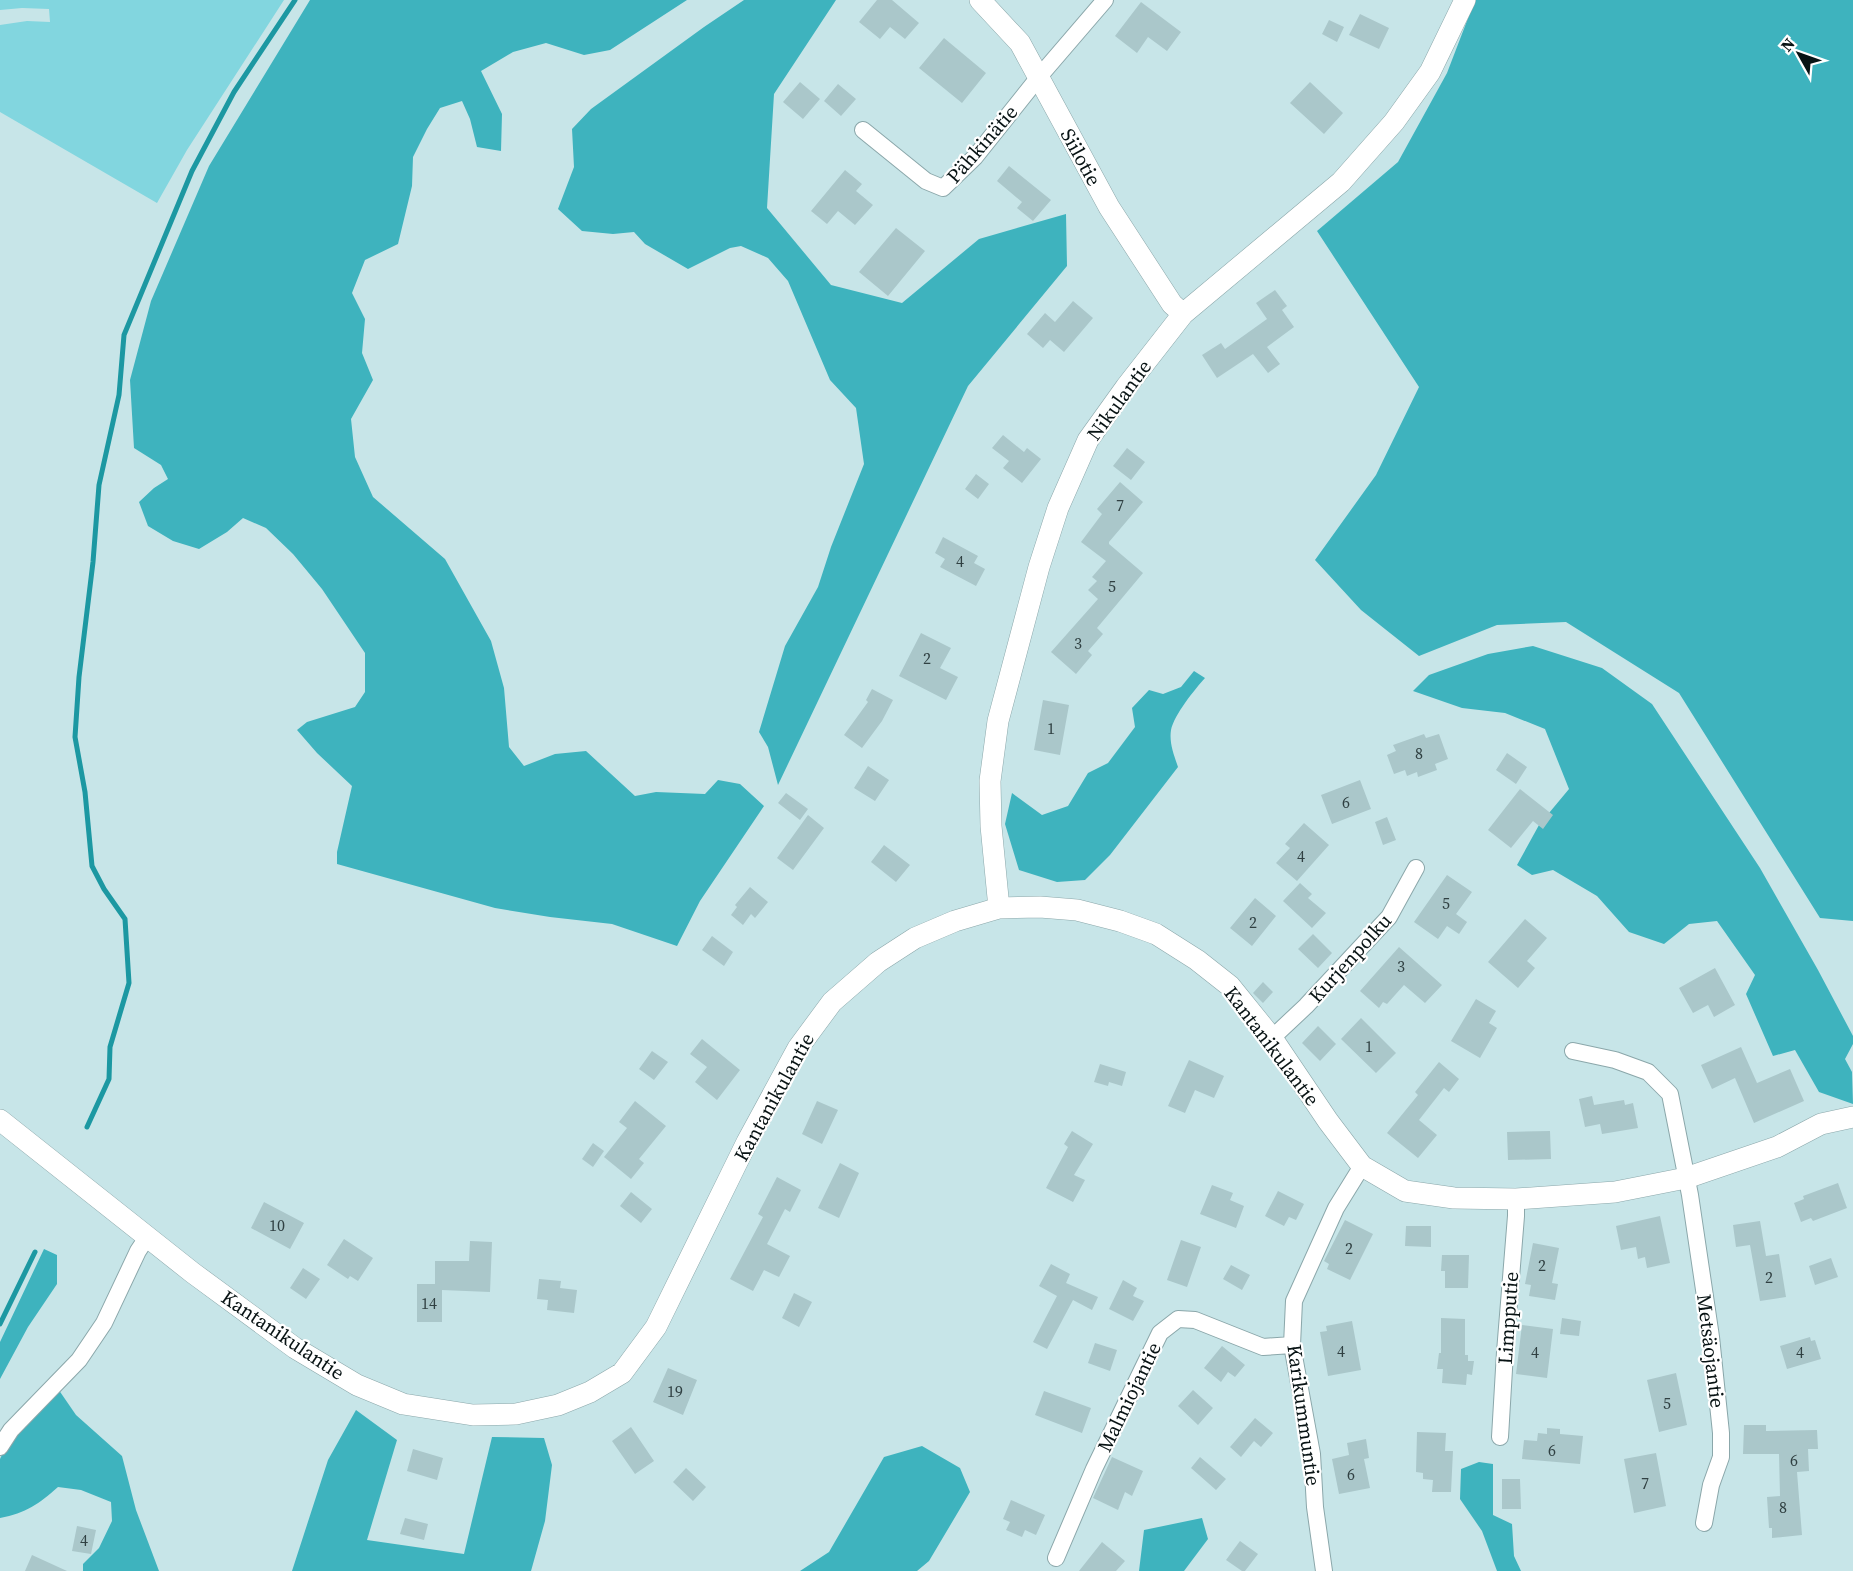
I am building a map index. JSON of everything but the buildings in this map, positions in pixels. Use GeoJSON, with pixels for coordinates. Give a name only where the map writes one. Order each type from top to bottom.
{"type":"FeatureCollection","features":[{"type":"Feature","properties":{"kind":"street","name":"Siilotie"},"geometry":{"type":"LineString","coordinates":[[980,0],[1020,43],[1109,207],[1172,304],[1183,314]]}},
{"type":"Feature","properties":{"kind":"street"},"geometry":{"type":"LineString","coordinates":[[1038,78],[1105,0]]}},
{"type":"Feature","properties":{"kind":"street","name":"Nikulantie"},"geometry":{"type":"LineString","coordinates":[[999,908],[991,826],[990,781],[998,721],[1039,567],[1058,508],[1088,440],[1183,314],[1341,182],[1394,122],[1431,72],[1465,0]]}},
{"type":"Feature","properties":{"kind":"street","name":"Pähkinätie"},"geometry":{"type":"LineString","coordinates":[[863,130],[920,177],[943,188],[975,157],[1038,78]]}},
{"type":"Feature","properties":{"kind":"street","name":"Kurjenpolku"},"geometry":{"type":"LineString","coordinates":[[1272,1038],[1306,1006],[1389,917],[1416,868]]}},
{"type":"Feature","properties":{"kind":"street","name":"Kantanikulantie"},"geometry":{"type":"LineString","coordinates":[[0,1120],[193,1273],[294,1348],[366,1389],[403,1404],[473,1415],[516,1414],[558,1405],[590,1392],[622,1372],[656,1327],[747,1142],[798,1048],[832,1002],[878,962],[915,938],[955,921],[999,908],[1040,907],[1077,910],[1120,921],[1156,934],[1197,960],[1230,986],[1272,1038],[1328,1121],[1362,1166],[1405,1191],[1454,1198],[1516,1198],[1615,1192],[1686,1178],[1777,1147],[1821,1124],[1853,1117]]}},
{"type":"Feature","properties":{"kind":"street","name":"Metsäojantie"},"geometry":{"type":"LineString","coordinates":[[1573,1051],[1615,1060],[1648,1072],[1670,1094],[1692,1207],[1721,1433],[1721,1457],[1711,1485],[1704,1523]]}},
{"type":"Feature","properties":{"kind":"street","name":"Karikummuntie"},"geometry":{"type":"LineString","coordinates":[[1324,1571],[1315,1507],[1312,1454],[1292,1344],[1294,1301],[1336,1208],[1362,1166]]}},
{"type":"Feature","properties":{"kind":"street","name":"Limpputie"},"geometry":{"type":"LineString","coordinates":[[1500,1437],[1516,1198]]}},
{"type":"Feature","properties":{"kind":"street"},"geometry":{"type":"LineString","coordinates":[[0,1447],[11,1430],[79,1360],[104,1323],[138,1251],[148,1236]]}},
{"type":"Feature","properties":{"kind":"street","name":"Malmiojantie"},"geometry":{"type":"LineString","coordinates":[[1056,1558],[1094,1469],[1160,1333],[1178,1319],[1195,1320],[1263,1347],[1292,1344]]}},
{"type":"Feature","properties":{"kind":"shaded area"},"geometry":{"type":"Polygon","coordinates":[[[0,0],[284,0],[187,150],[157,203],[0,112],[0,25],[27,21],[50,22],[49,9],[0,10],[0,0]]]}},
{"type":"Feature","properties":{"kind":"shaded area"},"geometry":{"type":"Polygon","coordinates":[[[310,0],[687,0],[610,50],[584,55],[546,43],[513,52],[481,71],[502,114],[501,151],[477,147],[470,119],[462,101],[440,108],[413,157],[412,186],[398,244],[365,260],[352,293],[365,319],[362,353],[373,380],[351,419],[355,457],[373,497],[445,559],[491,641],[504,688],[509,747],[524,766],[555,754],[586,751],[635,796],[656,792],[705,794],[718,780],[740,784],[764,806],[700,901],[677,946],[612,924],[495,908],[337,864],[337,852],[352,786],[317,753],[297,730],[307,722],[355,707],[365,692],[365,653],[322,589],[293,554],[266,528],[243,518],[227,532],[199,549],[173,541],[148,526],[139,502],[168,479],[161,465],[134,448],[130,380],[151,301],[209,166],[310,0]]]}},
{"type":"Feature","properties":{"kind":"shaded area"},"geometry":{"type":"Polygon","coordinates":[[[744,0],[836,0],[774,94],[767,208],[831,285],[902,303],[979,239],[1066,214],[1067,266],[968,386],[778,785],[768,747],[759,732],[785,646],[818,587],[831,547],[864,464],[856,408],[830,380],[788,281],[768,258],[741,246],[730,248],[688,269],[645,244],[634,232],[613,234],[582,231],[558,209],[574,167],[572,129],[591,109],[744,0]]]}},
{"type":"Feature","properties":{"kind":"shaded area"},"geometry":{"type":"Polygon","coordinates":[[[1475,0],[1853,0],[1853,921],[1820,918],[1679,693],[1566,622],[1497,625],[1419,656],[1361,610],[1315,560],[1376,475],[1419,387],[1317,231],[1398,162],[1447,73],[1475,0]]]}},
{"type":"Feature","properties":{"kind":"shaded area"},"geometry":{"type":"Polygon","coordinates":[[[1533,646],[1602,668],[1652,704],[1760,868],[1853,1036],[1853,1044],[1845,1059],[1852,1072],[1853,1104],[1819,1092],[1795,1050],[1773,1056],[1746,994],[1755,975],[1717,921],[1689,924],[1664,944],[1629,932],[1597,896],[1553,870],[1532,875],[1517,865],[1539,825],[1569,789],[1545,729],[1505,713],[1462,708],[1413,691],[1429,675],[1488,654],[1533,646]]]}},
{"type":"Feature","properties":{"kind":"shaded area"},"geometry":{"type":"Polygon","coordinates":[[[1194,671],[1205,678],[1180,710],[1171,730],[1171,744],[1178,767],[1110,855],[1085,880],[1057,882],[1019,870],[1005,824],[1012,793],[1042,815],[1068,806],[1088,773],[1108,763],[1135,727],[1132,708],[1149,690],[1163,694],[1181,687],[1194,671]]]}},
{"type":"Feature","properties":{"kind":"shaded area"},"geometry":{"type":"Polygon","coordinates":[[[44,1249],[57,1255],[57,1284],[28,1327],[0,1379],[0,1342],[44,1249]]]}},
{"type":"Feature","properties":{"kind":"shaded area"},"geometry":{"type":"Polygon","coordinates":[[[54,1383],[76,1415],[122,1456],[136,1510],[159,1571],[83,1571],[83,1564],[99,1548],[112,1521],[111,1502],[81,1490],[58,1487],[32,1507],[0,1518],[0,1459],[20,1418],[54,1383]]]}},
{"type":"Feature","properties":{"kind":"shaded area"},"geometry":{"type":"Polygon","coordinates":[[[356,1410],[397,1440],[367,1540],[464,1554],[492,1437],[544,1438],[552,1465],[545,1521],[531,1571],[292,1571],[328,1460],[356,1410]]]}},
{"type":"Feature","properties":{"kind":"shaded area"},"geometry":{"type":"Polygon","coordinates":[[[922,1446],[960,1468],[970,1492],[929,1561],[917,1571],[800,1571],[829,1552],[884,1457],[922,1446]]]}},
{"type":"Feature","properties":{"kind":"shaded area"},"geometry":{"type":"Polygon","coordinates":[[[1479,1462],[1493,1464],[1493,1515],[1512,1524],[1514,1556],[1521,1571],[1497,1571],[1482,1531],[1460,1499],[1461,1469],[1479,1462]]]}},
{"type":"Feature","properties":{"kind":"shaded area"},"geometry":{"type":"Polygon","coordinates":[[[1202,1518],[1208,1539],[1184,1571],[1139,1571],[1144,1530],[1202,1518]]]}},
{"type":"Feature","properties":{"kind":"waterway"},"geometry":{"type":"LineString","coordinates":[[87,1127],[109,1079],[110,1047],[129,983],[125,919],[104,889],[92,866],[85,792],[75,737],[99,485],[119,395],[124,335],[192,171],[234,92],[295,0]]}},
{"type":"Feature","properties":{"kind":"waterway"},"geometry":{"type":"LineString","coordinates":[[0,1324],[35,1252]]}}]}
